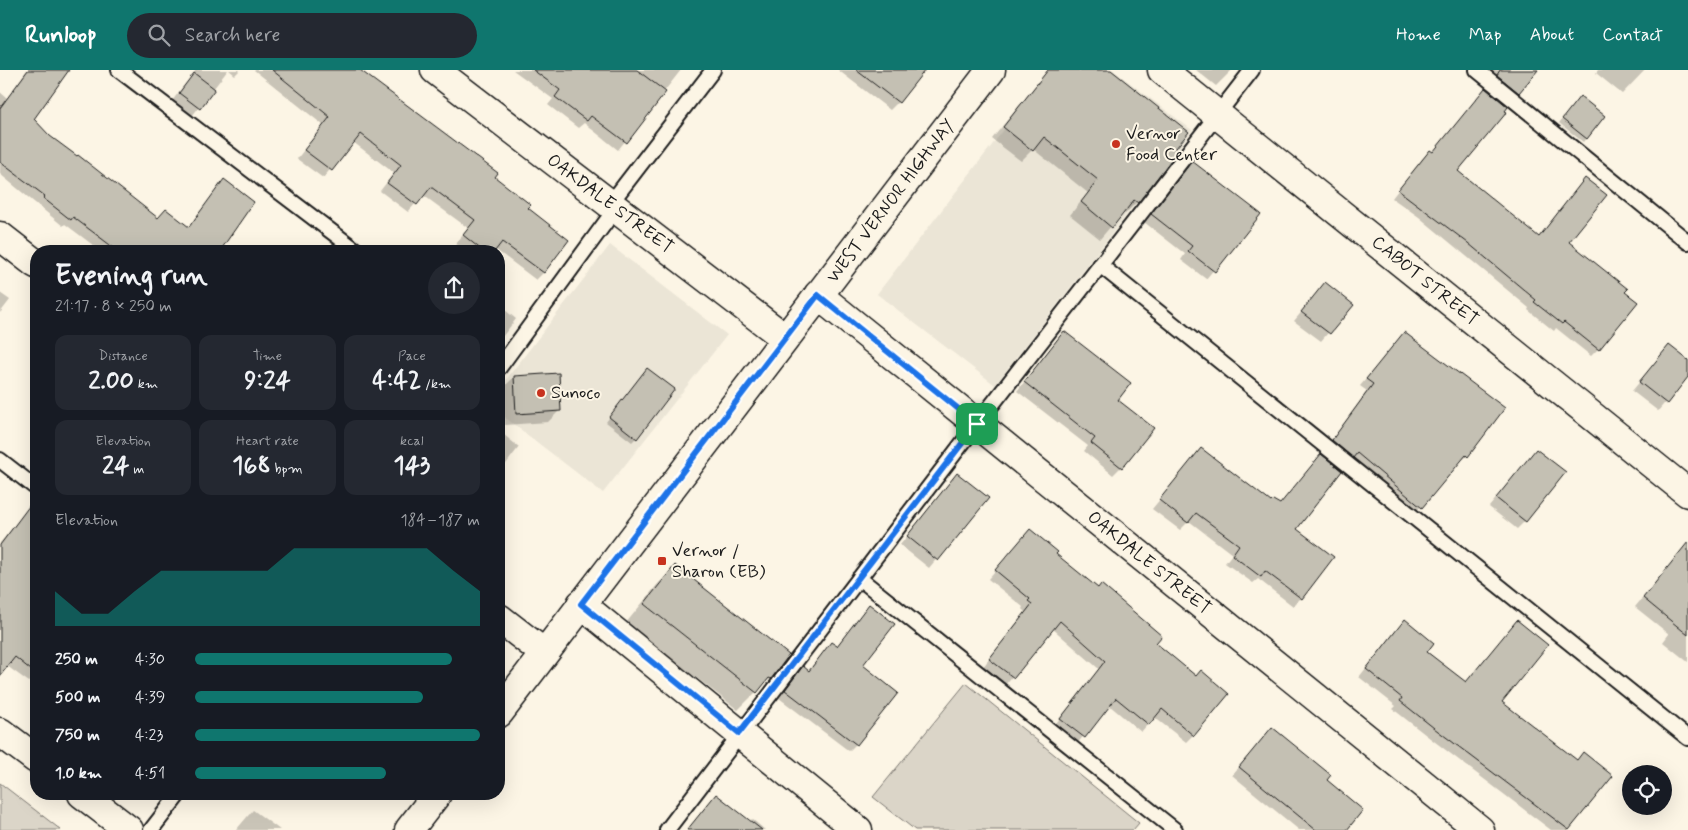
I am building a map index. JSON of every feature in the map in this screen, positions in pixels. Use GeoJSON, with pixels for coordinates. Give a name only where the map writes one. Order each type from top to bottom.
{"type":"FeatureCollection","features":[{"type":"Feature","properties":{"kind":"street","name":"OAKDALE STREET"},"geometry":{"type":"LineString","coordinates":[[435,70],[785,338]]}},
{"type":"Feature","properties":{"kind":"street","name":"WEST VERNOR HIGHWAY"},"geometry":{"type":"LineString","coordinates":[[505,705],[991,70]]}},
{"type":"Feature","properties":{"kind":"street","name":"CABOT STREET"},"geometry":{"type":"LineString","coordinates":[[1162,70],[1688,493]]}},
{"type":"Feature","properties":{"kind":"street"},"geometry":{"type":"LineString","coordinates":[[0,236],[30,259]]}},
{"type":"Feature","properties":{"kind":"street","name":"OAKDALE STREET"},"geometry":{"type":"LineString","coordinates":[[818,295],[1480,830]]}},
{"type":"Feature","properties":{"kind":"street"},"geometry":{"type":"LineString","coordinates":[[581,604],[858,830]]}},
{"type":"Feature","properties":{"kind":"street"},"geometry":{"type":"LineString","coordinates":[[505,623],[544,653]]}},
{"type":"Feature","properties":{"kind":"street"},"geometry":{"type":"LineString","coordinates":[[0,732],[30,754]]}},
{"type":"Feature","properties":{"kind":"street"},"geometry":{"type":"LineString","coordinates":[[90,800],[129,830]]}},
{"type":"Feature","properties":{"kind":"street"},"geometry":{"type":"LineString","coordinates":[[409,830],[432,800]]}},
{"type":"Feature","properties":{"kind":"lane"},"geometry":{"type":"LineString","coordinates":[[119,70],[349,245]]}},
{"type":"Feature","properties":{"kind":"lane"},"geometry":{"type":"LineString","coordinates":[[505,356],[713,70]]}},
{"type":"Feature","properties":{"kind":"lane"},"geometry":{"type":"LineString","coordinates":[[668,830],[739,733],[1252,70]]}},
{"type":"Feature","properties":{"kind":"lane"},"geometry":{"type":"LineString","coordinates":[[1477,70],[1688,242]]}},
{"type":"Feature","properties":{"kind":"lane"},"geometry":{"type":"LineString","coordinates":[[1100,265],[1688,738]]}},
{"type":"Feature","properties":{"kind":"lane"},"geometry":{"type":"LineString","coordinates":[[0,460],[30,483]]}},
{"type":"Feature","properties":{"kind":"lane"},"geometry":{"type":"LineString","coordinates":[[859,578],[1175,830]]}},
{"type":"Feature","properties":{"kind":"lane"},"geometry":{"type":"LineString","coordinates":[[151,830],[174,800]]}},
{"type":"Feature","properties":{"kind":"shaded area"},"geometry":{"type":"Polygon","coordinates":[[[1050,70],[1113,70],[1192,130],[995,385],[877,294],[1050,70]]]}},
{"type":"Feature","properties":{"kind":"shaded area"},"geometry":{"type":"Polygon","coordinates":[[[610,245],[727,335],[603,493],[505,418],[505,381],[610,245]]]}},
{"type":"Feature","properties":{"kind":"shaded area"},"geometry":{"type":"Polygon","coordinates":[[[966,683],[1139,823],[1133,830],[915,830],[873,797],[966,683]]]}},
{"type":"Feature","properties":{"kind":"shaded area"},"geometry":{"type":"Polygon","coordinates":[[[0,783],[61,830],[0,830],[0,783]]]}},
{"type":"Feature","properties":{"kind":"building"},"geometry":{"type":"Polygon","coordinates":[[[28,70],[69,70],[34,119],[50,136],[78,155],[158,218],[166,209],[189,227],[224,179],[254,202],[224,245],[110,245],[73,217],[71,220],[43,198],[45,196],[0,162],[0,108],[28,70]]]}},
{"type":"Feature","properties":{"kind":"building"},"geometry":{"type":"Polygon","coordinates":[[[272,70],[360,70],[498,173],[495,177],[531,205],[528,208],[569,240],[544,273],[502,242],[500,245],[476,245],[463,235],[475,220],[431,187],[417,205],[387,183],[401,165],[361,134],[332,171],[304,150],[330,117],[272,70]]]}},
{"type":"Feature","properties":{"kind":"building"},"geometry":{"type":"Polygon","coordinates":[[[533,70],[637,70],[666,92],[627,143],[591,116],[587,121],[555,97],[560,90],[533,70]]]}},
{"type":"Feature","properties":{"kind":"building"},"geometry":{"type":"Polygon","coordinates":[[[856,70],[925,70],[899,103],[856,70]]]}},
{"type":"Feature","properties":{"kind":"building","name":"Vernor Food Center"},"geometry":{"type":"Polygon","coordinates":[[[1048,70],[1111,70],[1189,132],[1176,148],[1178,151],[1138,203],[1134,200],[1112,228],[1081,202],[1098,180],[1044,137],[1033,151],[1003,127],[1048,70]]]}},
{"type":"Feature","properties":{"kind":"building"},"geometry":{"type":"Polygon","coordinates":[[[1500,70],[1538,70],[1519,93],[1497,75],[1500,70]]]}},
{"type":"Feature","properties":{"kind":"building"},"geometry":{"type":"Polygon","coordinates":[[[194,73],[215,89],[200,109],[179,93],[194,73]]]}},
{"type":"Feature","properties":{"kind":"building"},"geometry":{"type":"Polygon","coordinates":[[[1485,88],[1508,107],[1505,111],[1507,112],[1458,171],[1539,237],[1585,178],[1607,195],[1569,242],[1628,289],[1625,292],[1638,302],[1599,350],[1564,322],[1562,324],[1534,302],[1536,300],[1468,243],[1398,190],[1430,150],[1433,152],[1485,88]]]}},
{"type":"Feature","properties":{"kind":"building"},"geometry":{"type":"Polygon","coordinates":[[[1580,96],[1605,116],[1587,139],[1562,119],[1580,96]]]}},
{"type":"Feature","properties":{"kind":"building"},"geometry":{"type":"Polygon","coordinates":[[[1192,161],[1261,214],[1215,272],[1188,251],[1192,246],[1151,214],[1192,161]]]}},
{"type":"Feature","properties":{"kind":"building"},"geometry":{"type":"Polygon","coordinates":[[[1325,282],[1354,305],[1330,334],[1301,312],[1325,282]]]}},
{"type":"Feature","properties":{"kind":"building"},"geometry":{"type":"Polygon","coordinates":[[[1064,331],[1131,383],[1118,400],[1154,428],[1122,468],[1091,443],[1095,438],[1024,382],[1064,331]]]}},
{"type":"Feature","properties":{"kind":"building"},"geometry":{"type":"Polygon","coordinates":[[[1404,332],[1505,408],[1468,457],[1466,455],[1422,508],[1357,453],[1353,458],[1332,440],[1373,384],[1366,379],[1404,332]]]}},
{"type":"Feature","properties":{"kind":"building"},"geometry":{"type":"Polygon","coordinates":[[[1669,345],[1688,360],[1688,377],[1667,404],[1639,382],[1669,345]]]}},
{"type":"Feature","properties":{"kind":"building"},"geometry":{"type":"Polygon","coordinates":[[[647,368],[675,389],[637,439],[609,417],[647,368]]]}},
{"type":"Feature","properties":{"kind":"building"},"geometry":{"type":"Polygon","coordinates":[[[559,373],[561,411],[516,414],[514,376],[559,373]]]}},
{"type":"Feature","properties":{"kind":"building"},"geometry":{"type":"Polygon","coordinates":[[[1201,448],[1271,502],[1273,500],[1280,504],[1321,454],[1342,471],[1297,529],[1334,557],[1302,599],[1265,571],[1261,577],[1232,555],[1239,545],[1196,513],[1188,523],[1159,500],[1201,448]]]}},
{"type":"Feature","properties":{"kind":"building"},"geometry":{"type":"Polygon","coordinates":[[[1536,449],[1566,472],[1526,522],[1496,498],[1536,449]]]}},
{"type":"Feature","properties":{"kind":"building"},"geometry":{"type":"Polygon","coordinates":[[[957,473],[989,498],[938,561],[907,536],[957,473]]]}},
{"type":"Feature","properties":{"kind":"building"},"geometry":{"type":"Polygon","coordinates":[[[30,505],[30,669],[15,657],[0,676],[0,545],[30,505]]]}},
{"type":"Feature","properties":{"kind":"building"},"geometry":{"type":"Polygon","coordinates":[[[1030,529],[1058,552],[1056,554],[1098,588],[1101,584],[1162,636],[1156,643],[1196,676],[1201,670],[1229,694],[1194,736],[1162,709],[1149,725],[1116,698],[1085,738],[1060,719],[1105,661],[1060,621],[1014,678],[989,659],[1032,604],[1028,601],[1030,599],[995,570],[1030,529]]]}},
{"type":"Feature","properties":{"kind":"building"},"geometry":{"type":"Polygon","coordinates":[[[1688,542],[1688,635],[1643,598],[1688,542]]]}},
{"type":"Feature","properties":{"kind":"building"},"geometry":{"type":"Polygon","coordinates":[[[675,565],[789,655],[771,679],[769,678],[757,693],[644,604],[675,565]]]}},
{"type":"Feature","properties":{"kind":"building"},"geometry":{"type":"Polygon","coordinates":[[[869,604],[895,624],[863,665],[898,693],[857,745],[785,690],[803,666],[809,671],[831,642],[837,646],[869,604]]]}},
{"type":"Feature","properties":{"kind":"building"},"geometry":{"type":"Polygon","coordinates":[[[1405,619],[1434,643],[1427,652],[1466,682],[1517,620],[1548,645],[1502,702],[1577,760],[1583,752],[1613,776],[1569,830],[1434,728],[1400,701],[1402,698],[1366,669],[1405,619]]]}},
{"type":"Feature","properties":{"kind":"building"},"geometry":{"type":"Polygon","coordinates":[[[1272,727],[1331,775],[1327,780],[1363,810],[1347,830],[1316,830],[1239,767],[1272,727]]]}},
{"type":"Feature","properties":{"kind":"building"},"geometry":{"type":"Polygon","coordinates":[[[716,794],[762,830],[687,830],[716,794]]]}},
{"type":"Feature","properties":{"kind":"place","name":"Vernor Food Center"},"geometry":{"type":"Point","coordinates":[1116,144]}},
{"type":"Feature","properties":{"kind":"place","name":"Sunoco"},"geometry":{"type":"Point","coordinates":[541,393]}},
{"type":"Feature","properties":{"kind":"place","name":"Vernor / Sharon (EB)"},"geometry":{"type":"Point","coordinates":[662,561]}},
{"type":"Feature","properties":{"kind":"route"},"geometry":{"type":"LineString","coordinates":[[818,295],[977,424],[739,733],[581,604],[818,295]]}}]}
